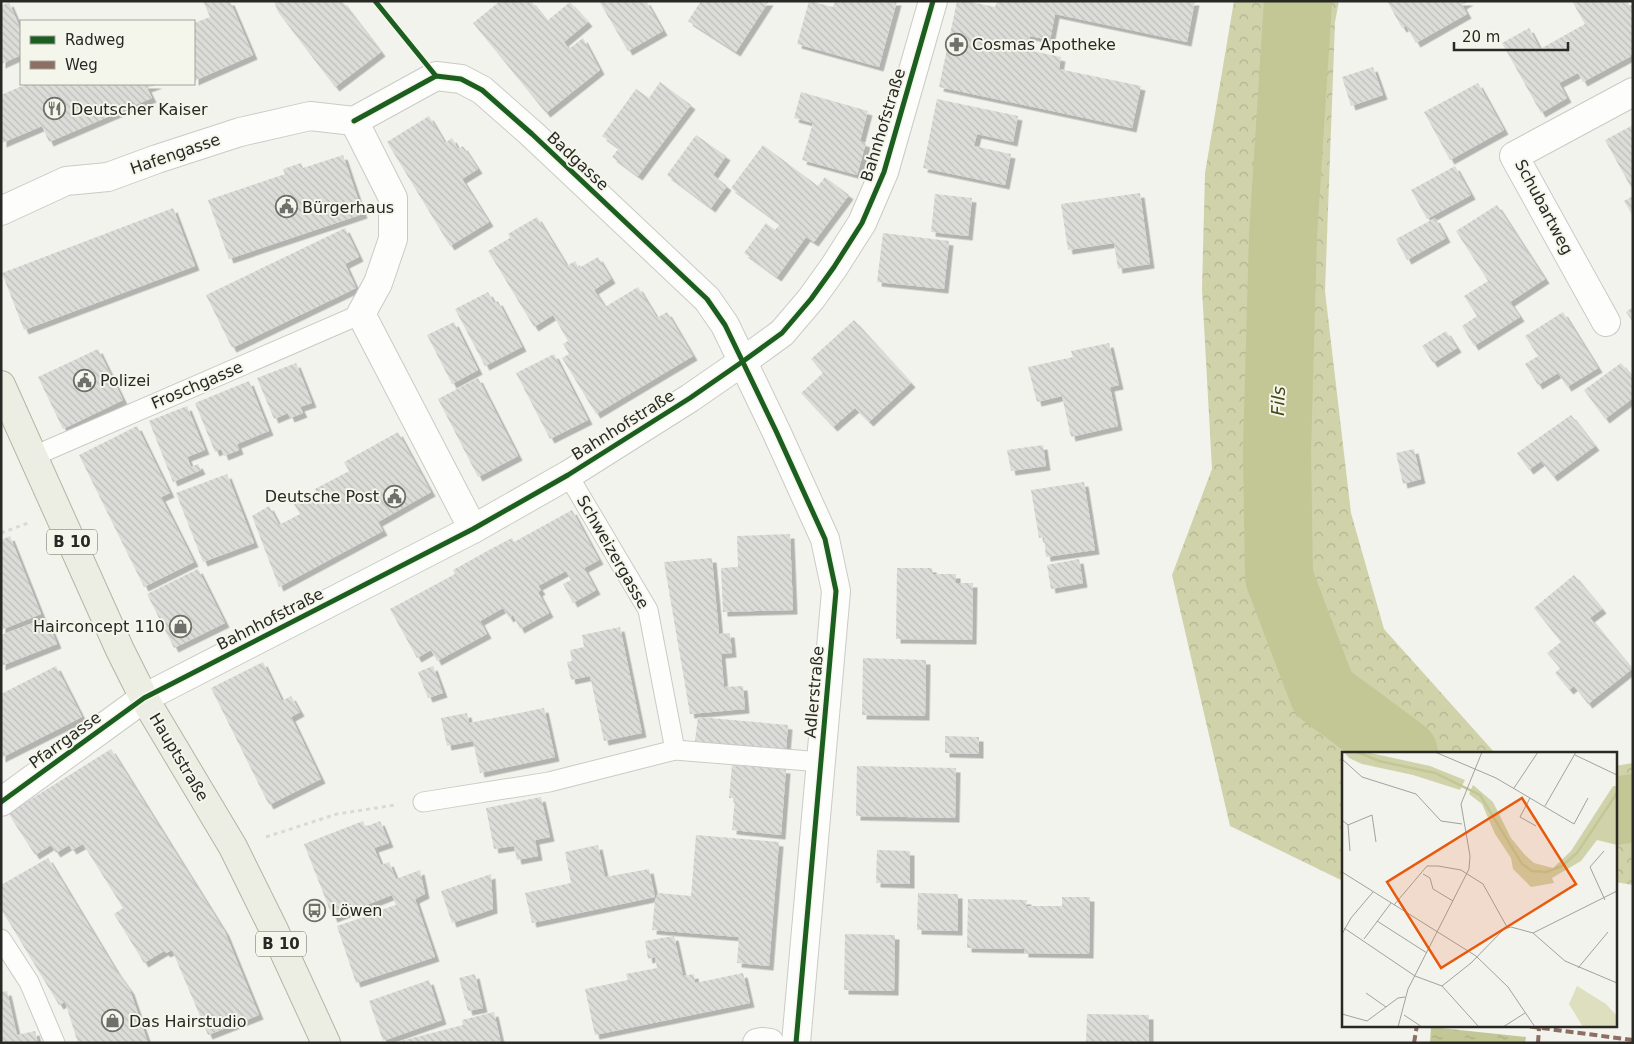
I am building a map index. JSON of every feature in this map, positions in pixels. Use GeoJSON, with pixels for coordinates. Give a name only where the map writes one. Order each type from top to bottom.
{"type":"FeatureCollection","features":[{"type":"Feature","properties":{"kind":"main road","name":"Hauptstraße"},"geometry":{"type":"LineString","coordinates":[[1,385],[120,650],[144,698],[233,847],[326,1043]]}},
{"type":"Feature","properties":{"kind":"street","name":"Bahnhofstraße"},"geometry":{"type":"LineString","coordinates":[[144,698],[473,529],[568,475],[690,398],[782,333],[823,283],[862,223],[884,172],[933,1]]}},
{"type":"Feature","properties":{"kind":"street","name":"Badgasse"},"geometry":{"type":"LineString","coordinates":[[354,121],[436,76],[462,79],[482,90],[532,134],[707,299],[725,325],[742,362]]}},
{"type":"Feature","properties":{"kind":"street","name":"Schubartweg"},"geometry":{"type":"LineString","coordinates":[[1606,322],[1514,156],[1633,92]]}},
{"type":"Feature","properties":{"kind":"street","name":"Hafengasse"},"geometry":{"type":"LineString","coordinates":[[1,211],[66,181],[108,177],[156,159],[240,132],[310,116],[354,121]]}},
{"type":"Feature","properties":{"kind":"street"},"geometry":{"type":"LineString","coordinates":[[354,121],[393,198],[393,239],[378,284],[360,314],[473,529]]}},
{"type":"Feature","properties":{"kind":"street","name":"Adlerstraße"},"geometry":{"type":"LineString","coordinates":[[742,362],[825,539],[836,592],[796,1043]]}},
{"type":"Feature","properties":{"kind":"street","name":"Pfarrgasse"},"geometry":{"type":"LineString","coordinates":[[1,802],[144,698]]}},
{"type":"Feature","properties":{"kind":"street"},"geometry":{"type":"LineString","coordinates":[[757,1043],[770,1043]]}},
{"type":"Feature","properties":{"kind":"lane","name":"Froschgasse"},"geometry":{"type":"LineString","coordinates":[[34,456],[360,314]]}},
{"type":"Feature","properties":{"kind":"lane","name":"Schweizergasse"},"geometry":{"type":"LineString","coordinates":[[568,475],[648,610],[676,750]]}},
{"type":"Feature","properties":{"kind":"lane"},"geometry":{"type":"LineString","coordinates":[[423,802],[548,782],[676,750],[821,762]]}},
{"type":"Feature","properties":{"kind":"lane"},"geometry":{"type":"LineString","coordinates":[[1,939],[29,982],[55,1043]]}},
{"type":"Feature","properties":{"kind":"path"},"geometry":{"type":"LineString","coordinates":[[233,847],[337,814],[423,802]]}},
{"type":"Feature","properties":{"kind":"green space"},"geometry":{"type":"Polygon","coordinates":[[[1234,1],[1339,1],[1335,22],[1325,291],[1351,513],[1384,629],[1494,752],[1342,752],[1342,881],[1230,826],[1172,575],[1212,469],[1202,289],[1205,173],[1234,1]]]}},
{"type":"Feature","properties":{"kind":"green space"},"geometry":{"type":"Polygon","coordinates":[[[1633,763],[1633,885],[1616,882],[1616,766],[1633,763]]]}},
{"type":"Feature","properties":{"kind":"water"},"geometry":{"type":"Polygon","coordinates":[[[1431,1027],[1526,1037],[1525,1043],[1430,1043],[1431,1027]]]}},
{"type":"Feature","properties":{"kind":"building"},"geometry":{"type":"Polygon","coordinates":[[[203,1],[230,1],[253,55],[195,81],[195,23],[210,17],[203,1]]]}},
{"type":"Feature","properties":{"kind":"building"},"geometry":{"type":"Polygon","coordinates":[[[274,1],[342,1],[381,52],[335,87],[278,12],[274,1]]]}},
{"type":"Feature","properties":{"kind":"building"},"geometry":{"type":"Polygon","coordinates":[[[500,1],[531,1],[547,21],[570,2],[588,22],[564,42],[569,49],[583,38],[600,70],[546,113],[473,23],[500,1]]]}},
{"type":"Feature","properties":{"kind":"building"},"geometry":{"type":"Polygon","coordinates":[[[599,1],[646,1],[663,31],[628,51],[599,1]]]}},
{"type":"Feature","properties":{"kind":"building"},"geometry":{"type":"Polygon","coordinates":[[[701,1],[769,1],[736,52],[688,21],[701,1]]]}},
{"type":"Feature","properties":{"kind":"building"},"geometry":{"type":"Polygon","coordinates":[[[809,1],[833,7],[835,1],[897,1],[879,67],[797,44],[809,1]]]}},
{"type":"Feature","properties":{"kind":"building"},"geometry":{"type":"Polygon","coordinates":[[[957,1],[995,7],[997,1],[1195,1],[1187,42],[1055,14],[1050,40],[1030,36],[1027,50],[1061,57],[1059,69],[1141,86],[1132,128],[939,87],[957,1]]]}},
{"type":"Feature","properties":{"kind":"building"},"geometry":{"type":"Polygon","coordinates":[[[1387,1],[1469,1],[1462,5],[1467,14],[1416,43],[1406,26],[1402,28],[1387,1]]]}},
{"type":"Feature","properties":{"kind":"building"},"geometry":{"type":"Polygon","coordinates":[[[1572,1],[1627,1],[1633,12],[1633,55],[1583,82],[1578,73],[1559,83],[1567,98],[1541,113],[1502,43],[1529,28],[1540,49],[1585,24],[1572,1]]]}},
{"type":"Feature","properties":{"kind":"building"},"geometry":{"type":"Polygon","coordinates":[[[9,2],[20,28],[20,55],[1,64],[1,6],[9,2]]]}},
{"type":"Feature","properties":{"kind":"building"},"geometry":{"type":"Polygon","coordinates":[[[1373,67],[1383,95],[1351,106],[1342,77],[1373,67]]]}},
{"type":"Feature","properties":{"kind":"building"},"geometry":{"type":"Polygon","coordinates":[[[660,82],[691,105],[638,176],[612,157],[619,148],[602,136],[636,89],[649,98],[660,82]]]}},
{"type":"Feature","properties":{"kind":"building"},"geometry":{"type":"Polygon","coordinates":[[[1478,83],[1504,130],[1450,160],[1424,112],[1478,83]]]}},
{"type":"Feature","properties":{"kind":"building"},"geometry":{"type":"Polygon","coordinates":[[[25,85],[155,85],[147,88],[152,98],[49,142],[42,126],[2,143],[1,95],[25,85]]]}},
{"type":"Feature","properties":{"kind":"building"},"geometry":{"type":"Polygon","coordinates":[[[801,92],[868,111],[860,141],[866,143],[857,175],[802,160],[813,123],[794,118],[801,92]]]}},
{"type":"Feature","properties":{"kind":"building"},"geometry":{"type":"Polygon","coordinates":[[[937,99],[1018,116],[1013,142],[977,134],[974,146],[1011,154],[1005,185],[923,168],[937,99]]]}},
{"type":"Feature","properties":{"kind":"building"},"geometry":{"type":"Polygon","coordinates":[[[429,116],[445,143],[452,138],[458,149],[463,146],[478,169],[462,179],[489,222],[450,246],[387,142],[429,116]]]}},
{"type":"Feature","properties":{"kind":"building"},"geometry":{"type":"Polygon","coordinates":[[[1633,125],[1633,191],[1605,140],[1633,125]]]}},
{"type":"Feature","properties":{"kind":"building"},"geometry":{"type":"Polygon","coordinates":[[[696,135],[726,156],[713,175],[727,186],[711,208],[667,175],[696,135]]]}},
{"type":"Feature","properties":{"kind":"building"},"geometry":{"type":"Polygon","coordinates":[[[763,145],[818,186],[825,177],[849,195],[814,242],[806,237],[777,277],[744,253],[766,223],[775,230],[780,224],[731,188],[763,145]]]}},
{"type":"Feature","properties":{"kind":"building","name":"Bürgerhaus"},"geometry":{"type":"Polygon","coordinates":[[[343,155],[363,214],[229,259],[208,200],[285,174],[283,169],[301,163],[303,168],[343,155]]]}},
{"type":"Feature","properties":{"kind":"building"},"geometry":{"type":"Polygon","coordinates":[[[1455,166],[1471,195],[1427,219],[1411,190],[1455,166]]]}},
{"type":"Feature","properties":{"kind":"building"},"geometry":{"type":"Polygon","coordinates":[[[1140,193],[1150,264],[1118,269],[1114,243],[1068,250],[1061,204],[1140,193]]]}},
{"type":"Feature","properties":{"kind":"building"},"geometry":{"type":"Polygon","coordinates":[[[935,194],[972,198],[968,236],[931,232],[935,194]]]}},
{"type":"Feature","properties":{"kind":"building"},"geometry":{"type":"Polygon","coordinates":[[[1633,196],[1633,216],[1624,201],[1633,196]]]}},
{"type":"Feature","properties":{"kind":"building"},"geometry":{"type":"Polygon","coordinates":[[[1497,205],[1545,279],[1510,302],[1520,317],[1474,346],[1462,326],[1477,316],[1464,296],[1488,281],[1456,231],[1497,205]]]}},
{"type":"Feature","properties":{"kind":"building"},"geometry":{"type":"Polygon","coordinates":[[[173,208],[195,266],[24,330],[2,273],[173,208]]]}},
{"type":"Feature","properties":{"kind":"building"},"geometry":{"type":"Polygon","coordinates":[[[537,217],[567,266],[575,261],[579,268],[598,257],[611,279],[594,290],[605,307],[638,287],[657,318],[667,312],[693,356],[596,414],[562,358],[569,354],[563,344],[568,341],[553,315],[534,327],[488,251],[510,238],[508,234],[537,217]]]}},
{"type":"Feature","properties":{"kind":"building"},"geometry":{"type":"Polygon","coordinates":[[[1435,218],[1446,238],[1407,260],[1396,239],[1435,218]]]}},
{"type":"Feature","properties":{"kind":"building"},"geometry":{"type":"Polygon","coordinates":[[[345,228],[359,257],[345,264],[356,288],[232,348],[206,295],[345,228]]]}},
{"type":"Feature","properties":{"kind":"building"},"geometry":{"type":"Polygon","coordinates":[[[883,233],[949,241],[944,289],[877,282],[883,233]]]}},
{"type":"Feature","properties":{"kind":"building"},"geometry":{"type":"Polygon","coordinates":[[[488,292],[494,303],[498,301],[522,347],[485,366],[455,309],[488,292]]]}},
{"type":"Feature","properties":{"kind":"building"},"geometry":{"type":"Polygon","coordinates":[[[1633,307],[1633,322],[1626,312],[1633,307]]]}},
{"type":"Feature","properties":{"kind":"building"},"geometry":{"type":"Polygon","coordinates":[[[1563,312],[1598,368],[1567,387],[1558,373],[1538,385],[1525,364],[1538,356],[1525,336],[1563,312]]]}},
{"type":"Feature","properties":{"kind":"building"},"geometry":{"type":"Polygon","coordinates":[[[854,320],[911,383],[869,422],[855,408],[833,427],[801,393],[823,373],[811,359],[854,320]]]}},
{"type":"Feature","properties":{"kind":"building"},"geometry":{"type":"Polygon","coordinates":[[[454,322],[478,370],[452,384],[427,335],[454,322]]]}},
{"type":"Feature","properties":{"kind":"building"},"geometry":{"type":"Polygon","coordinates":[[[1446,331],[1457,348],[1433,363],[1422,346],[1446,331]]]}},
{"type":"Feature","properties":{"kind":"building"},"geometry":{"type":"Polygon","coordinates":[[[1109,343],[1119,385],[1110,387],[1118,426],[1071,437],[1062,396],[1037,402],[1028,367],[1073,357],[1071,351],[1109,343]]]}},
{"type":"Feature","properties":{"kind":"building"},"geometry":{"type":"Polygon","coordinates":[[[98,349],[123,400],[63,429],[38,377],[98,349]]]}},
{"type":"Feature","properties":{"kind":"building"},"geometry":{"type":"Polygon","coordinates":[[[554,354],[588,420],[550,439],[516,373],[554,354]]]}},
{"type":"Feature","properties":{"kind":"building"},"geometry":{"type":"Polygon","coordinates":[[[296,363],[312,403],[300,407],[303,413],[290,418],[288,413],[274,419],[257,378],[296,363]]]}},
{"type":"Feature","properties":{"kind":"building"},"geometry":{"type":"Polygon","coordinates":[[[1621,363],[1633,378],[1633,398],[1605,419],[1584,390],[1621,363]]]}},
{"type":"Feature","properties":{"kind":"building"},"geometry":{"type":"Polygon","coordinates":[[[478,378],[518,456],[478,477],[438,399],[478,378]]]}},
{"type":"Feature","properties":{"kind":"building"},"geometry":{"type":"Polygon","coordinates":[[[249,381],[269,431],[237,444],[239,450],[224,456],[221,449],[215,452],[195,403],[249,381]]]}},
{"type":"Feature","properties":{"kind":"building"},"geometry":{"type":"Polygon","coordinates":[[[187,406],[205,450],[187,457],[191,467],[198,464],[201,470],[173,482],[149,421],[187,406]]]}},
{"type":"Feature","properties":{"kind":"building"},"geometry":{"type":"Polygon","coordinates":[[[1571,415],[1595,446],[1553,477],[1541,461],[1529,470],[1517,453],[1571,415]]]}},
{"type":"Feature","properties":{"kind":"building"},"geometry":{"type":"Polygon","coordinates":[[[137,426],[170,493],[161,497],[194,562],[144,587],[79,455],[137,426]]]}},
{"type":"Feature","properties":{"kind":"building"},"geometry":{"type":"Polygon","coordinates":[[[398,432],[431,492],[378,522],[383,531],[279,587],[252,516],[269,506],[279,525],[300,514],[294,504],[308,496],[314,506],[322,501],[315,489],[349,471],[344,462],[398,432]]]}},
{"type":"Feature","properties":{"kind":"building"},"geometry":{"type":"Polygon","coordinates":[[[1043,445],[1046,466],[1011,471],[1007,450],[1043,445]]]}},
{"type":"Feature","properties":{"kind":"building"},"geometry":{"type":"Polygon","coordinates":[[[1414,449],[1421,479],[1403,484],[1396,453],[1414,449]]]}},
{"type":"Feature","properties":{"kind":"building"},"geometry":{"type":"Polygon","coordinates":[[[227,474],[254,543],[203,562],[176,493],[227,474]]]}},
{"type":"Feature","properties":{"kind":"building"},"geometry":{"type":"Polygon","coordinates":[[[1084,482],[1095,550],[1046,557],[1044,537],[1039,538],[1031,490],[1084,482]]]}},
{"type":"Feature","properties":{"kind":"building"},"geometry":{"type":"Polygon","coordinates":[[[572,510],[599,560],[584,568],[596,590],[573,603],[563,584],[571,580],[566,571],[538,586],[541,590],[538,592],[549,613],[520,629],[513,615],[509,618],[503,608],[480,621],[487,634],[437,661],[431,650],[417,658],[390,609],[455,574],[453,570],[489,550],[512,538],[514,542],[572,510]]]}},
{"type":"Feature","properties":{"kind":"building"},"geometry":{"type":"Polygon","coordinates":[[[790,534],[793,610],[723,612],[721,568],[738,567],[737,536],[790,534]]]}},
{"type":"Feature","properties":{"kind":"building"},"geometry":{"type":"Polygon","coordinates":[[[10,536],[41,614],[1,630],[1,540],[10,536]]]}},
{"type":"Feature","properties":{"kind":"building"},"geometry":{"type":"Polygon","coordinates":[[[712,558],[719,634],[730,633],[732,653],[721,654],[724,687],[743,686],[745,709],[690,714],[664,562],[712,558]]]}},
{"type":"Feature","properties":{"kind":"building"},"geometry":{"type":"Polygon","coordinates":[[[1079,559],[1083,583],[1051,589],[1047,565],[1079,559]]]}},
{"type":"Feature","properties":{"kind":"building"},"geometry":{"type":"Polygon","coordinates":[[[897,568],[932,568],[933,574],[956,574],[956,583],[973,583],[972,640],[896,639],[897,568]]]}},
{"type":"Feature","properties":{"kind":"building"},"geometry":{"type":"Polygon","coordinates":[[[198,569],[225,623],[174,648],[147,594],[198,569]]]}},
{"type":"Feature","properties":{"kind":"building"},"geometry":{"type":"Polygon","coordinates":[[[1574,575],[1602,609],[1590,618],[1632,669],[1588,704],[1574,686],[1569,690],[1555,673],[1560,668],[1547,653],[1561,642],[1534,608],[1574,575]]]}},
{"type":"Feature","properties":{"kind":"building"},"geometry":{"type":"Polygon","coordinates":[[[46,618],[57,644],[1,666],[1,635],[46,618]]]}},
{"type":"Feature","properties":{"kind":"building"},"geometry":{"type":"Polygon","coordinates":[[[620,627],[642,733],[604,741],[590,676],[571,680],[567,662],[572,661],[570,650],[584,647],[582,635],[620,627]]]}},
{"type":"Feature","properties":{"kind":"building"},"geometry":{"type":"Polygon","coordinates":[[[863,658],[926,660],[925,716],[862,715],[863,658]]]}},
{"type":"Feature","properties":{"kind":"building"},"geometry":{"type":"Polygon","coordinates":[[[263,662],[282,701],[291,696],[300,712],[291,717],[321,779],[269,805],[211,688],[263,662]]]}},
{"type":"Feature","properties":{"kind":"building"},"geometry":{"type":"Polygon","coordinates":[[[56,666],[82,717],[1,758],[1,694],[56,666]]]}},
{"type":"Feature","properties":{"kind":"building"},"geometry":{"type":"Polygon","coordinates":[[[433,666],[443,693],[428,698],[418,672],[433,666]]]}},
{"type":"Feature","properties":{"kind":"building"},"geometry":{"type":"Polygon","coordinates":[[[544,708],[555,757],[480,773],[473,741],[447,746],[441,718],[467,713],[469,723],[544,708]]]}},
{"type":"Feature","properties":{"kind":"building"},"geometry":{"type":"Polygon","coordinates":[[[698,717],[788,725],[786,749],[695,741],[698,717]]]}},
{"type":"Feature","properties":{"kind":"building"},"geometry":{"type":"Polygon","coordinates":[[[945,736],[979,737],[979,754],[945,753],[945,736]]]}},
{"type":"Feature","properties":{"kind":"building"},"geometry":{"type":"Polygon","coordinates":[[[111,749],[225,932],[259,1015],[208,1035],[172,950],[166,953],[164,951],[144,963],[114,914],[123,908],[83,844],[72,850],[69,845],[56,853],[51,845],[35,855],[13,821],[9,813],[111,749]]]}},
{"type":"Feature","properties":{"kind":"building"},"geometry":{"type":"Polygon","coordinates":[[[732,765],[786,769],[781,835],[732,830],[735,798],[729,798],[732,765]]]}},
{"type":"Feature","properties":{"kind":"building"},"geometry":{"type":"Polygon","coordinates":[[[857,766],[956,768],[955,818],[856,816],[857,766]]]}},
{"type":"Feature","properties":{"kind":"building"},"geometry":{"type":"Polygon","coordinates":[[[541,797],[550,837],[535,840],[538,856],[517,860],[514,846],[494,849],[486,808],[541,797]]]}},
{"type":"Feature","properties":{"kind":"building"},"geometry":{"type":"Polygon","coordinates":[[[363,821],[365,827],[380,821],[389,843],[374,848],[381,865],[389,862],[396,879],[420,870],[425,894],[415,899],[435,957],[356,983],[337,926],[396,905],[392,895],[333,918],[304,844],[363,821]]]}},
{"type":"Feature","properties":{"kind":"building"},"geometry":{"type":"Polygon","coordinates":[[[696,835],[779,842],[769,966],[737,963],[739,937],[652,930],[655,900],[658,893],[691,896],[696,835]]]}},
{"type":"Feature","properties":{"kind":"building"},"geometry":{"type":"Polygon","coordinates":[[[598,845],[605,877],[649,869],[655,897],[532,923],[525,893],[571,883],[565,852],[598,845]]]}},
{"type":"Feature","properties":{"kind":"building"},"geometry":{"type":"Polygon","coordinates":[[[877,850],[910,851],[910,884],[876,883],[877,850]]]}},
{"type":"Feature","properties":{"kind":"building"},"geometry":{"type":"Polygon","coordinates":[[[48,858],[117,972],[130,990],[148,1043],[78,1043],[65,1002],[59,1005],[1,909],[1,885],[48,858]]]}},
{"type":"Feature","properties":{"kind":"building"},"geometry":{"type":"Polygon","coordinates":[[[491,874],[493,909],[452,923],[441,891],[491,874]]]}},
{"type":"Feature","properties":{"kind":"building"},"geometry":{"type":"Polygon","coordinates":[[[918,893],[958,894],[958,931],[917,930],[918,893]]]}},
{"type":"Feature","properties":{"kind":"building"},"geometry":{"type":"Polygon","coordinates":[[[1062,897],[1090,897],[1089,954],[1024,953],[1024,949],[967,948],[968,899],[1027,900],[1026,906],[1062,906],[1062,897]]]}},
{"type":"Feature","properties":{"kind":"building"},"geometry":{"type":"Polygon","coordinates":[[[845,934],[895,935],[894,991],[844,990],[845,934]]]}},
{"type":"Feature","properties":{"kind":"building"},"geometry":{"type":"Polygon","coordinates":[[[674,936],[683,976],[694,974],[695,983],[743,973],[750,1003],[595,1035],[585,989],[628,980],[626,974],[657,968],[655,957],[648,959],[645,941],[674,936]]]}},
{"type":"Feature","properties":{"kind":"building"},"geometry":{"type":"Polygon","coordinates":[[[475,974],[483,1008],[468,1011],[459,978],[475,974]]]}},
{"type":"Feature","properties":{"kind":"building"},"geometry":{"type":"Polygon","coordinates":[[[429,980],[442,1020],[383,1041],[369,1001],[429,980]]]}},
{"type":"Feature","properties":{"kind":"building"},"geometry":{"type":"Polygon","coordinates":[[[7,991],[17,1035],[35,1031],[38,1043],[1,1043],[1,992],[7,991]]]}},
{"type":"Feature","properties":{"kind":"building"},"geometry":{"type":"Polygon","coordinates":[[[494,1012],[501,1043],[393,1043],[463,1025],[462,1020],[494,1012]]]}},
{"type":"Feature","properties":{"kind":"building"},"geometry":{"type":"Polygon","coordinates":[[[1087,1014],[1149,1015],[1149,1043],[1086,1043],[1087,1014]]]}},
{"type":"Feature","properties":{"kind":"waterway","name":"Fils"},"geometry":{"type":"LineString","coordinates":[[1298,1],[1283,235],[1277,451],[1279,577],[1323,693],[1403,752]]}},
{"type":"Feature","properties":{"kind":"waterway","name":"Fils"},"geometry":{"type":"LineString","coordinates":[[1616,811],[1633,808]]}},
{"type":"Feature","properties":{"kind":"marked path"},"geometry":{"type":"LineString","coordinates":[[1414,1043],[1417,1026]]}},
{"type":"Feature","properties":{"kind":"marked path"},"geometry":{"type":"LineString","coordinates":[[1526,1026],[1633,1040]]}},
{"type":"Feature","properties":{"kind":"marked path"},"geometry":{"type":"LineString","coordinates":[[1538,1043],[1539,1028]]}},
{"type":"Feature","properties":{"kind":"cycle path"},"geometry":{"type":"LineString","coordinates":[[375,1],[436,76]]}},
{"type":"Feature","properties":{"kind":"cycle path"},"geometry":{"type":"LineString","coordinates":[[1,802],[144,698],[473,529],[568,475],[690,398],[782,333],[811,299],[862,223],[884,172],[933,1]]}},
{"type":"Feature","properties":{"kind":"cycle path"},"geometry":{"type":"LineString","coordinates":[[354,121],[436,76],[461,79],[482,90],[532,134],[707,299],[725,325],[776,431],[825,539],[836,591],[796,1043]]}},
{"type":"Feature","properties":{"kind":"place","name":"Cosmas Apotheke"},"geometry":{"type":"Point","coordinates":[956,44]}},
{"type":"Feature","properties":{"kind":"place","name":"Deutscher Kaiser"},"geometry":{"type":"Point","coordinates":[55,109]}},
{"type":"Feature","properties":{"kind":"place","name":"Bürgerhaus"},"geometry":{"type":"Point","coordinates":[286,207]}},
{"type":"Feature","properties":{"kind":"place","name":"Polizei"},"geometry":{"type":"Point","coordinates":[84,380]}},
{"type":"Feature","properties":{"kind":"place","name":"Deutsche Post"},"geometry":{"type":"Point","coordinates":[395,496]}},
{"type":"Feature","properties":{"kind":"place","name":"Hairconcept 110"},"geometry":{"type":"Point","coordinates":[181,626]}},
{"type":"Feature","properties":{"kind":"place","name":"Löwen"},"geometry":{"type":"Point","coordinates":[315,910]}},
{"type":"Feature","properties":{"kind":"place","name":"Das Hairstudio"},"geometry":{"type":"Point","coordinates":[113,1021]}}]}
